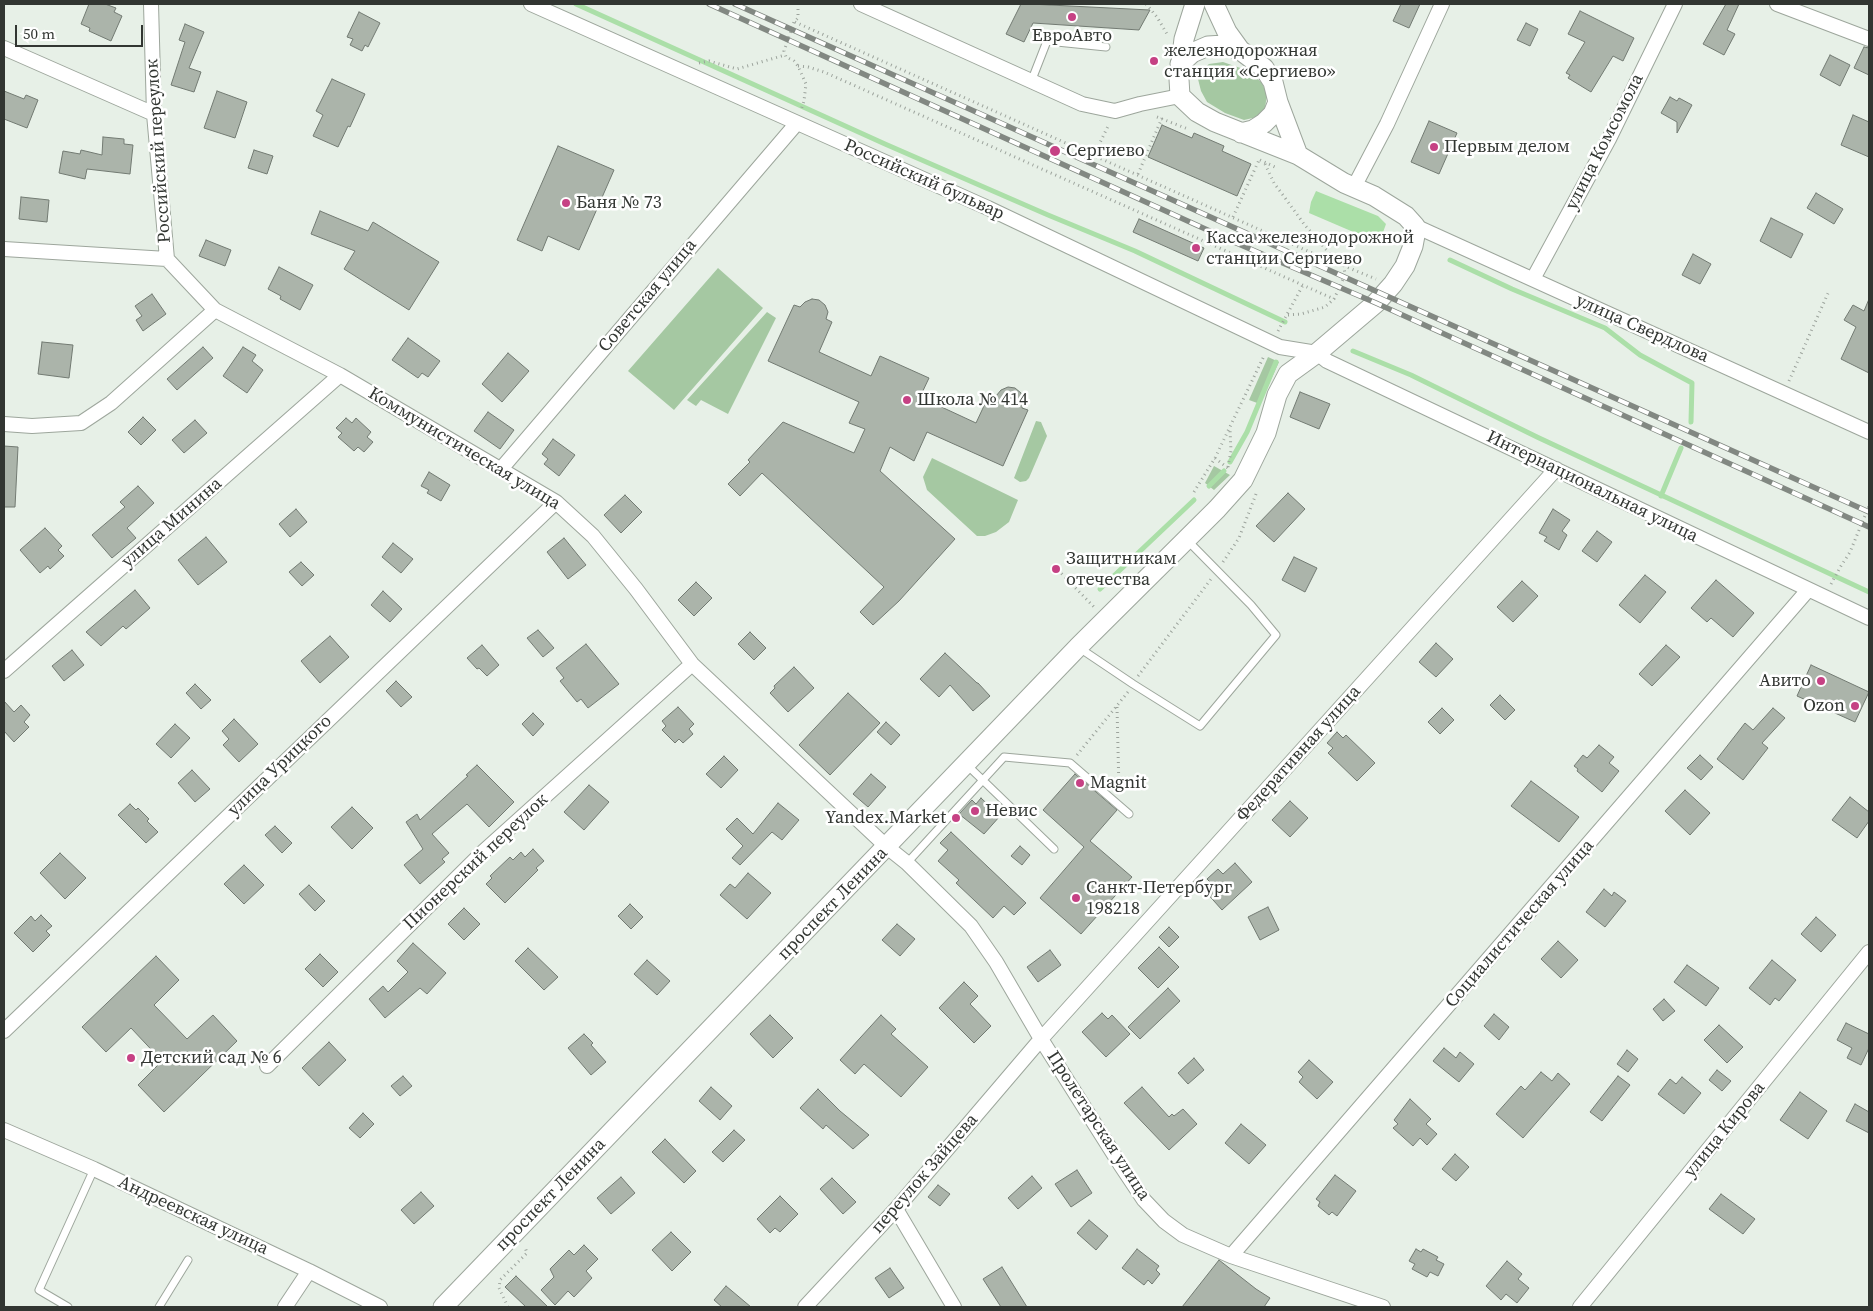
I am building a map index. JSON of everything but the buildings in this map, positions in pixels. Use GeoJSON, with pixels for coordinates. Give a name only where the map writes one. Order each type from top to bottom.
{"type":"FeatureCollection","features":[{"type":"Feature","properties":{"kind":"street","name":"Российский переулок"},"geometry":{"type":"LineString","coordinates":[[151,4],[154,114],[167,259],[215,310]]}},
{"type":"Feature","properties":{"kind":"street","name":"Российский бульвар"},"geometry":{"type":"LineString","coordinates":[[531,4],[688,73],[799,117],[988,208],[1276,337],[1280,347],[1317,353]]}},
{"type":"Feature","properties":{"kind":"street"},"geometry":{"type":"LineString","coordinates":[[861,4],[1082,104],[1115,112],[1140,104],[1180,96],[1178,79],[1180,64],[1184,40],[1195,4]]}},
{"type":"Feature","properties":{"kind":"street"},"geometry":{"type":"LineString","coordinates":[[1214,4],[1227,32],[1240,50],[1264,68],[1273,82],[1278,102],[1298,155]]}},
{"type":"Feature","properties":{"kind":"street"},"geometry":{"type":"LineString","coordinates":[[1354,187],[1387,124],[1442,4]]}},
{"type":"Feature","properties":{"kind":"street","name":"улица Комсомола"},"geometry":{"type":"LineString","coordinates":[[1532,279],[1609,139],[1675,4]]}},
{"type":"Feature","properties":{"kind":"street"},"geometry":{"type":"LineString","coordinates":[[1777,4],[1867,33]]}},
{"type":"Feature","properties":{"kind":"street"},"geometry":{"type":"LineString","coordinates":[[1180,64],[1192,52],[1208,46],[1224,45],[1240,50]]}},
{"type":"Feature","properties":{"kind":"street"},"geometry":{"type":"LineString","coordinates":[[4,48],[154,114]]}},
{"type":"Feature","properties":{"kind":"street","name":"улица Свердлова"},"geometry":{"type":"LineString","coordinates":[[1180,96],[1197,112],[1241,133],[1298,155],[1344,183],[1389,204],[1411,221],[1532,279],[1869,432]]}},
{"type":"Feature","properties":{"kind":"street"},"geometry":{"type":"LineString","coordinates":[[1241,133],[1253,130],[1264,123],[1273,114],[1278,102]]}},
{"type":"Feature","properties":{"kind":"street","name":"Советская улица"},"geometry":{"type":"LineString","coordinates":[[501,469],[799,117]]}},
{"type":"Feature","properties":{"kind":"street","name":"проспект Ленина"},"geometry":{"type":"LineString","coordinates":[[443,1307],[887,848],[1078,647],[1186,540],[1243,480],[1266,433],[1277,395],[1288,374],[1317,353],[1376,302],[1393,284],[1405,266],[1413,246],[1416,230],[1411,221]]}},
{"type":"Feature","properties":{"kind":"street"},"geometry":{"type":"LineString","coordinates":[[4,249],[167,259]]}},
{"type":"Feature","properties":{"kind":"street"},"geometry":{"type":"LineString","coordinates":[[4,424],[32,426],[81,423],[111,403],[215,310]]}},
{"type":"Feature","properties":{"kind":"street","name":"Коммунистическая улица"},"geometry":{"type":"LineString","coordinates":[[215,310],[340,375],[556,502],[593,536],[636,589],[692,664],[887,848]]}},
{"type":"Feature","properties":{"kind":"street","name":"Интернациональная улица"},"geometry":{"type":"LineString","coordinates":[[1317,353],[1327,361],[1869,618]]}},
{"type":"Feature","properties":{"kind":"street","name":"улица Минина"},"geometry":{"type":"LineString","coordinates":[[4,671],[340,375]]}},
{"type":"Feature","properties":{"kind":"street","name":"Федеративная улица"},"geometry":{"type":"LineString","coordinates":[[1041,1039],[1556,469]]}},
{"type":"Feature","properties":{"kind":"street","name":"улица Урицкого"},"geometry":{"type":"LineString","coordinates":[[4,1030],[556,502]]}},
{"type":"Feature","properties":{"kind":"street","name":"Социалистическая улица"},"geometry":{"type":"LineString","coordinates":[[1231,1256],[1808,590]]}},
{"type":"Feature","properties":{"kind":"street","name":"Пионерский переулок"},"geometry":{"type":"LineString","coordinates":[[266,1066],[483,852],[692,664]]}},
{"type":"Feature","properties":{"kind":"street","name":"Пролетарская улица"},"geometry":{"type":"LineString","coordinates":[[887,848],[907,862],[971,926],[996,962],[1041,1039],[1120,1164],[1144,1200],[1164,1221],[1183,1235],[1231,1256],[1383,1307]]}},
{"type":"Feature","properties":{"kind":"street","name":"улица Кирова"},"geometry":{"type":"LineString","coordinates":[[1580,1307],[1869,952]]}},
{"type":"Feature","properties":{"kind":"street","name":"переулок Зайцева"},"geometry":{"type":"LineString","coordinates":[[805,1307],[896,1209],[1041,1039]]}},
{"type":"Feature","properties":{"kind":"street","name":"Андреевская улица"},"geometry":{"type":"LineString","coordinates":[[4,1130],[94,1169],[309,1271],[380,1307]]}},
{"type":"Feature","properties":{"kind":"street"},"geometry":{"type":"LineString","coordinates":[[896,1209],[954,1307]]}},
{"type":"Feature","properties":{"kind":"street"},"geometry":{"type":"LineString","coordinates":[[285,1307],[309,1271]]}},
{"type":"Feature","properties":{"kind":"lane"},"geometry":{"type":"LineString","coordinates":[[1031,82],[1047,41],[1106,47]]}},
{"type":"Feature","properties":{"kind":"lane"},"geometry":{"type":"LineString","coordinates":[[1078,647],[1200,726],[1276,635],[1252,605],[1186,540]]}},
{"type":"Feature","properties":{"kind":"lane"},"geometry":{"type":"LineString","coordinates":[[907,862],[1004,757],[1070,763],[1129,814]]}},
{"type":"Feature","properties":{"kind":"lane"},"geometry":{"type":"LineString","coordinates":[[966,764],[1054,849]]}},
{"type":"Feature","properties":{"kind":"lane"},"geometry":{"type":"LineString","coordinates":[[68,1307],[39,1290],[94,1169]]}},
{"type":"Feature","properties":{"kind":"lane"},"geometry":{"type":"LineString","coordinates":[[159,1307],[188,1260]]}},
{"type":"Feature","properties":{"kind":"path"},"geometry":{"type":"LineString","coordinates":[[798,4],[798,18],[784,51],[798,66],[806,84],[804,101],[799,117]]}},
{"type":"Feature","properties":{"kind":"path"},"geometry":{"type":"LineString","coordinates":[[1146,4],[1165,29]]}},
{"type":"Feature","properties":{"kind":"path"},"geometry":{"type":"LineString","coordinates":[[795,22],[1232,217],[1344,266],[1393,284]]}},
{"type":"Feature","properties":{"kind":"path"},"geometry":{"type":"LineString","coordinates":[[688,73],[702,62],[709,61],[737,69],[785,54]]}},
{"type":"Feature","properties":{"kind":"path"},"geometry":{"type":"LineString","coordinates":[[798,66],[824,72],[1334,299]]}},
{"type":"Feature","properties":{"kind":"path"},"geometry":{"type":"LineString","coordinates":[[1094,155],[1115,112]]}},
{"type":"Feature","properties":{"kind":"path"},"geometry":{"type":"LineString","coordinates":[[1138,174],[1162,118]]}},
{"type":"Feature","properties":{"kind":"path"},"geometry":{"type":"LineString","coordinates":[[1232,217],[1259,160]]}},
{"type":"Feature","properties":{"kind":"path"},"geometry":{"type":"LineString","coordinates":[[1265,163],[1274,183],[1300,219],[1337,263]]}},
{"type":"Feature","properties":{"kind":"path"},"geometry":{"type":"LineString","coordinates":[[1287,315],[1314,311],[1325,307],[1334,299],[1345,276],[1344,266]]}},
{"type":"Feature","properties":{"kind":"path"},"geometry":{"type":"LineString","coordinates":[[1194,492],[1216,458],[1244,400],[1255,372],[1303,285]]}},
{"type":"Feature","properties":{"kind":"path"},"geometry":{"type":"LineString","coordinates":[[1784,393],[1829,291]]}},
{"type":"Feature","properties":{"kind":"path"},"geometry":{"type":"LineString","coordinates":[[1228,467],[1231,451],[1230,429]]}},
{"type":"Feature","properties":{"kind":"path"},"geometry":{"type":"LineString","coordinates":[[1216,458],[1233,471]]}},
{"type":"Feature","properties":{"kind":"path"},"geometry":{"type":"LineString","coordinates":[[1220,567],[1239,538],[1257,490]]}},
{"type":"Feature","properties":{"kind":"path"},"geometry":{"type":"LineString","coordinates":[[1824,598],[1840,566],[1850,552],[1869,506]]}},
{"type":"Feature","properties":{"kind":"path"},"geometry":{"type":"LineString","coordinates":[[1058,570],[1106,619]]}},
{"type":"Feature","properties":{"kind":"path"},"geometry":{"type":"LineString","coordinates":[[1070,763],[1117,707],[1215,574]]}},
{"type":"Feature","properties":{"kind":"path"},"geometry":{"type":"LineString","coordinates":[[1117,707],[1119,779]]}},
{"type":"Feature","properties":{"kind":"path"},"geometry":{"type":"LineString","coordinates":[[508,1307],[499,1288],[500,1280],[527,1254],[524,1247]]}},
{"type":"Feature","properties":{"kind":"shaded area"},"geometry":{"type":"Polygon","coordinates":[[[1223,62],[1249,71],[1262,83],[1267,95],[1265,108],[1257,117],[1244,120],[1225,113],[1207,102],[1201,91],[1198,79],[1203,69],[1209,64],[1223,62]]]}},
{"type":"Feature","properties":{"kind":"shaded area"},"geometry":{"type":"Polygon","coordinates":[[[1316,191],[1378,216],[1386,224],[1381,238],[1372,240],[1309,213],[1316,191]]]}},
{"type":"Feature","properties":{"kind":"shaded area"},"geometry":{"type":"Polygon","coordinates":[[[718,268],[763,308],[674,410],[628,371],[718,268]]]}},
{"type":"Feature","properties":{"kind":"shaded area"},"geometry":{"type":"Polygon","coordinates":[[[767,312],[776,318],[728,414],[701,400],[696,406],[687,400],[767,312]]]}},
{"type":"Feature","properties":{"kind":"shaded area"},"geometry":{"type":"Polygon","coordinates":[[[1268,357],[1279,362],[1260,404],[1249,400],[1268,357]]]}},
{"type":"Feature","properties":{"kind":"shaded area"},"geometry":{"type":"Polygon","coordinates":[[[1036,421],[1041,422],[1047,436],[1029,478],[1026,481],[1020,482],[1014,478],[1036,421]]]}},
{"type":"Feature","properties":{"kind":"shaded area"},"geometry":{"type":"Polygon","coordinates":[[[932,458],[1018,500],[1009,522],[996,532],[985,536],[977,536],[927,490],[923,477],[932,458]]]}},
{"type":"Feature","properties":{"kind":"shaded area"},"geometry":{"type":"Polygon","coordinates":[[[1214,466],[1230,475],[1214,490],[1205,483],[1214,466]]]}},
{"type":"Feature","properties":{"kind":"waterway"},"geometry":{"type":"LineString","coordinates":[[576,4],[885,144],[1135,251],[1285,322]]}},
{"type":"Feature","properties":{"kind":"waterway"},"geometry":{"type":"LineString","coordinates":[[1450,260],[1512,289],[1605,328],[1640,355],[1692,383],[1691,422]]}},
{"type":"Feature","properties":{"kind":"waterway"},"geometry":{"type":"LineString","coordinates":[[1353,351],[1411,375],[1537,437],[1869,592]]}},
{"type":"Feature","properties":{"kind":"waterway"},"geometry":{"type":"LineString","coordinates":[[1230,462],[1247,432],[1276,362]]}},
{"type":"Feature","properties":{"kind":"waterway"},"geometry":{"type":"LineString","coordinates":[[1661,496],[1681,448]]}},
{"type":"Feature","properties":{"kind":"waterway"},"geometry":{"type":"LineString","coordinates":[[1209,486],[1224,471]]}},
{"type":"Feature","properties":{"kind":"waterway"},"geometry":{"type":"LineString","coordinates":[[1100,589],[1194,500]]}},
{"type":"Feature","properties":{"kind":"railway"},"geometry":{"type":"LineString","coordinates":[[709,4],[1234,242],[1376,303],[1869,527]]}},
{"type":"Feature","properties":{"kind":"railway"},"geometry":{"type":"LineString","coordinates":[[735,4],[1869,512]]}},
{"type":"Feature","properties":{"kind":"place","name":"ЕвроАвто"},"geometry":{"type":"Point","coordinates":[1072,17]}},
{"type":"Feature","properties":{"kind":"place","name":"железнодорожная станция «Сергиево»"},"geometry":{"type":"Point","coordinates":[1154,61]}},
{"type":"Feature","properties":{"kind":"place","name":"Первым делом"},"geometry":{"type":"Point","coordinates":[1434,147]}},
{"type":"Feature","properties":{"kind":"place","name":"Сергиево"},"geometry":{"type":"Point","coordinates":[1055,151]}},
{"type":"Feature","properties":{"kind":"place","name":"Баня № 73"},"geometry":{"type":"Point","coordinates":[566,203]}},
{"type":"Feature","properties":{"kind":"place","name":"Касса железнодорожной станции Сергиево"},"geometry":{"type":"Point","coordinates":[1196,248]}},
{"type":"Feature","properties":{"kind":"place","name":"Школа № 414"},"geometry":{"type":"Point","coordinates":[907,400]}},
{"type":"Feature","properties":{"kind":"place","name":"Защитникам отечества"},"geometry":{"type":"Point","coordinates":[1056,569]}},
{"type":"Feature","properties":{"kind":"place","name":"Авито"},"geometry":{"type":"Point","coordinates":[1821,681]}},
{"type":"Feature","properties":{"kind":"place","name":"Ozon"},"geometry":{"type":"Point","coordinates":[1855,706]}},
{"type":"Feature","properties":{"kind":"place","name":"Magnit"},"geometry":{"type":"Point","coordinates":[1080,783]}},
{"type":"Feature","properties":{"kind":"place","name":"Невис"},"geometry":{"type":"Point","coordinates":[975,811]}},
{"type":"Feature","properties":{"kind":"place","name":"Yandex.Market"},"geometry":{"type":"Point","coordinates":[956,818]}},
{"type":"Feature","properties":{"kind":"place","name":"Санкт-Петербург 198218"},"geometry":{"type":"Point","coordinates":[1076,898]}},
{"type":"Feature","properties":{"kind":"place","name":"Детский сад № 6"},"geometry":{"type":"Point","coordinates":[131,1058]}}]}
